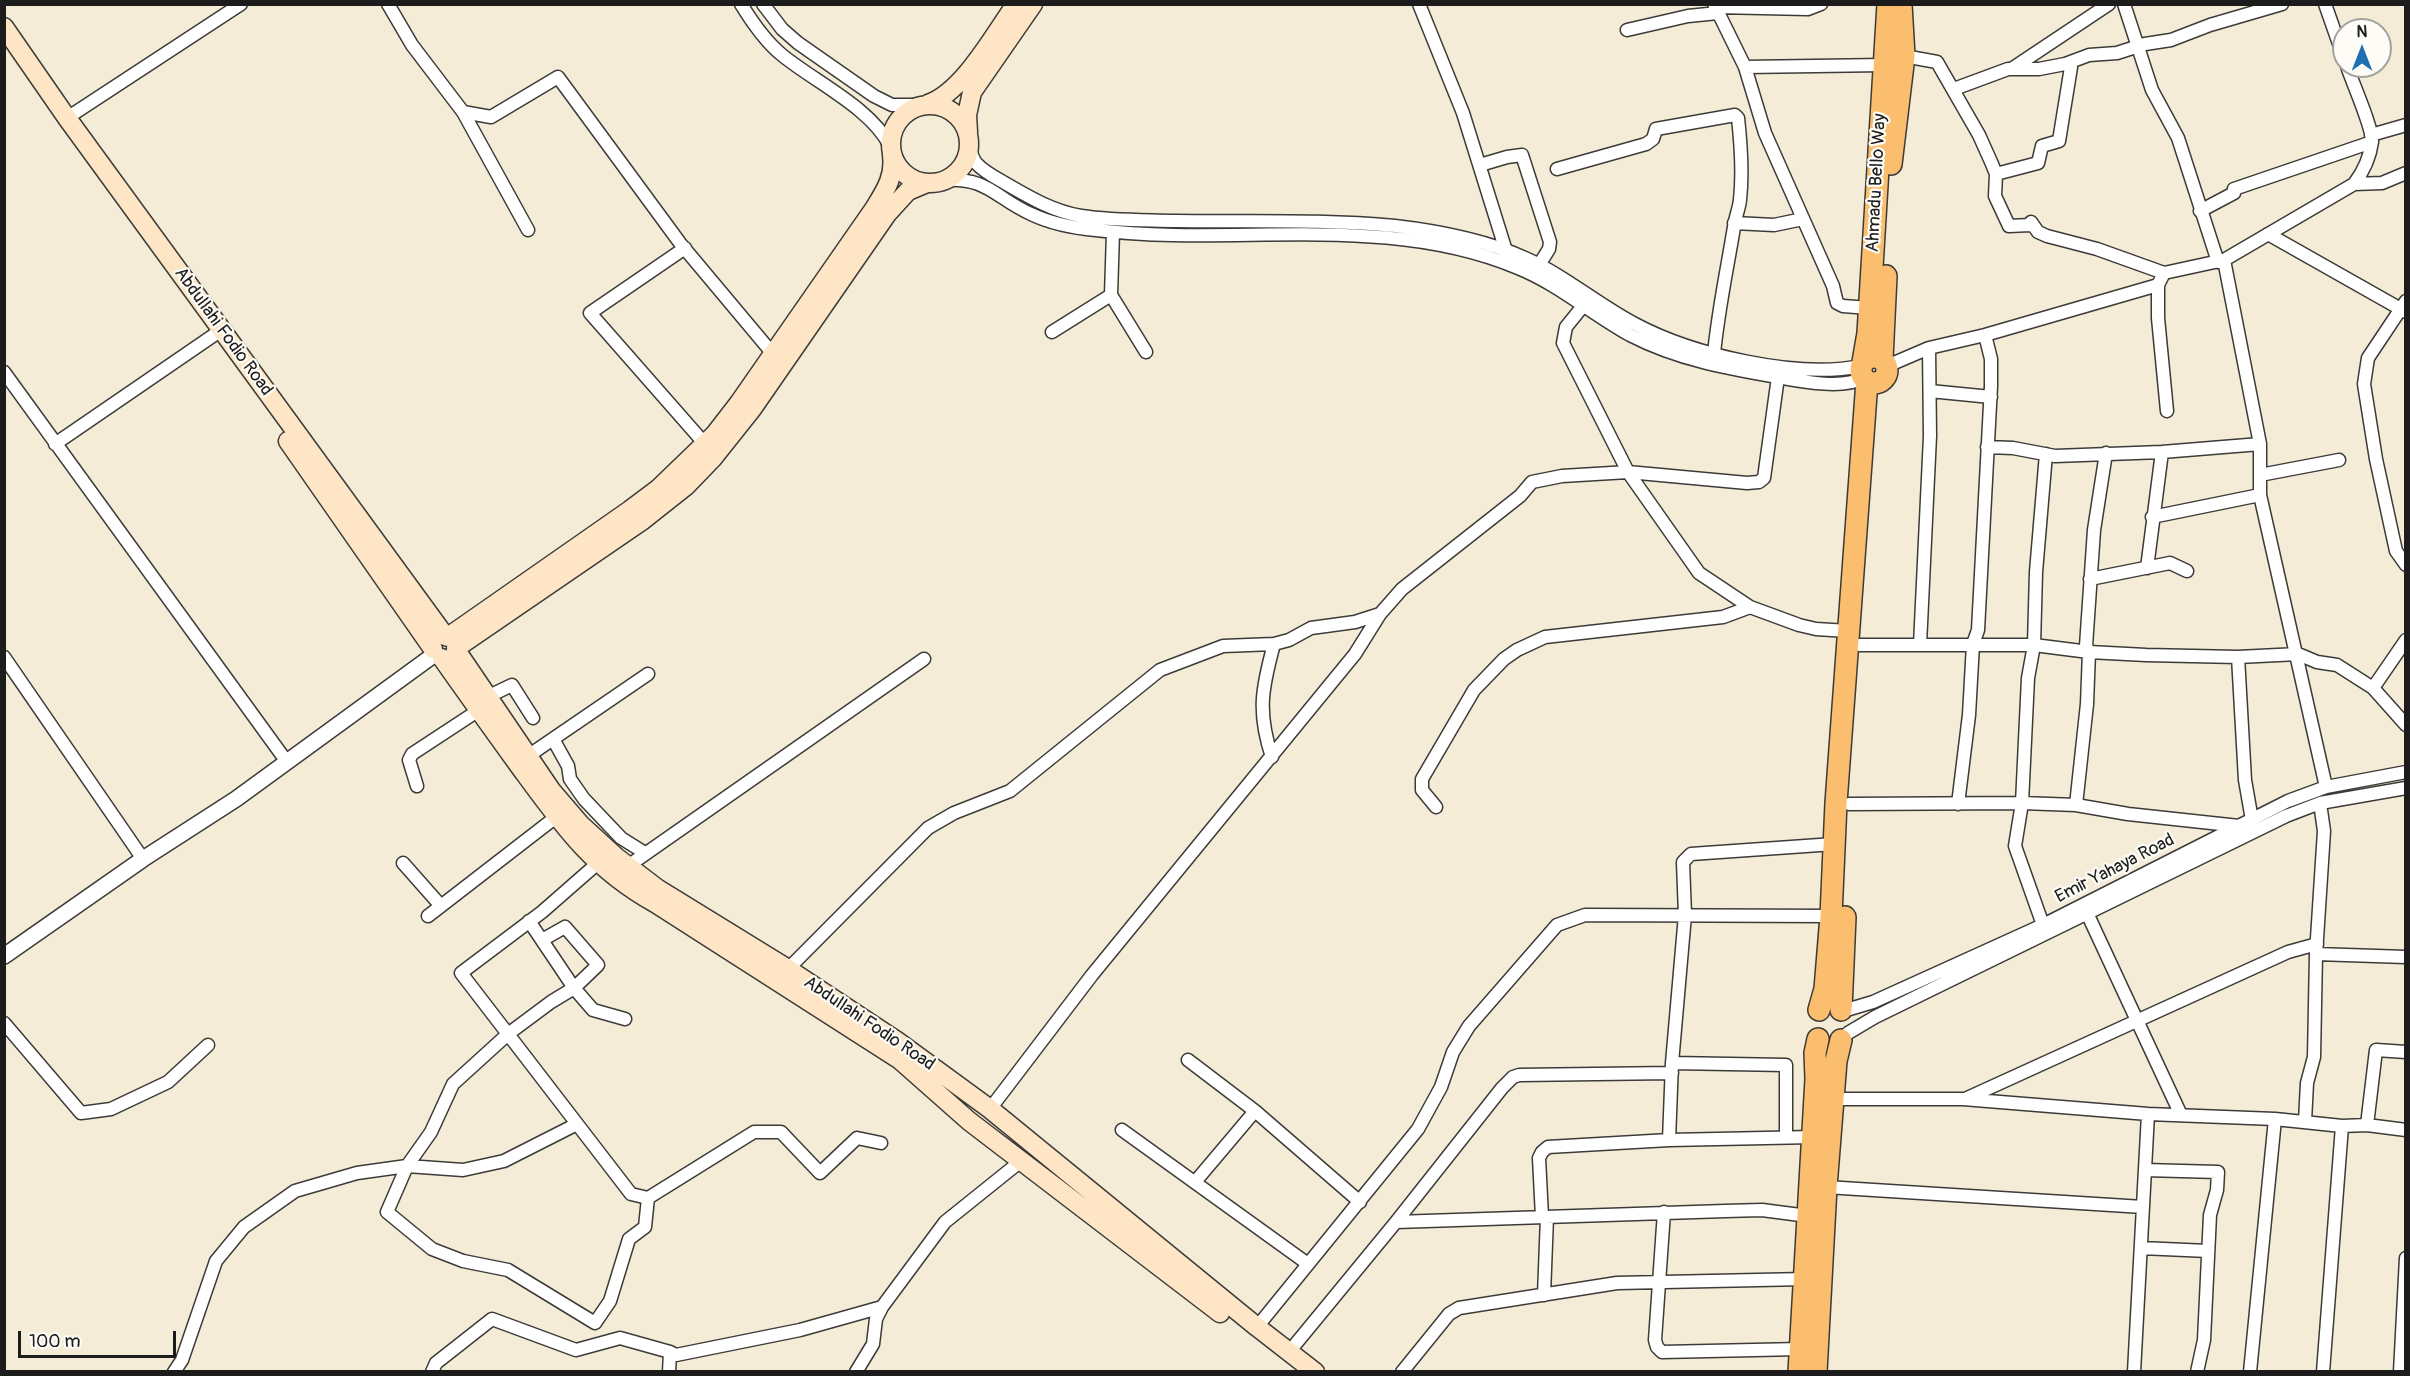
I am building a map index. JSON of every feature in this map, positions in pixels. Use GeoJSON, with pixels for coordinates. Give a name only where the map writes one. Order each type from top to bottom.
{"type":"FeatureCollection","features":[{"type":"Feature","properties":{"kind":"highway","name":"Ahmadu Bello Way"},"geometry":{"type":"LineString","coordinates":[[1872,370],[1869,308],[1888,4]]}},
{"type":"Feature","properties":{"kind":"highway","name":"Ahmadu Bello Way"},"geometry":{"type":"LineString","coordinates":[[1872,370],[1890,172],[1904,56],[1901,4]]}},
{"type":"Feature","properties":{"kind":"highway"},"geometry":{"type":"LineString","coordinates":[[1845,1036],[1830,1044],[1818,1039],[1812,1028],[1812,1022],[1826,989],[1834,844],[1854,638],[1872,370]]}},
{"type":"Feature","properties":{"kind":"highway"},"geometry":{"type":"LineString","coordinates":[[1816,1371],[1826,1187],[1836,1061],[1849,1021],[1842,1010],[1854,638]]}},
{"type":"Feature","properties":{"kind":"highway"},"geometry":{"type":"LineString","coordinates":[[1819,1010],[1830,1006],[1842,1010]]}},
{"type":"Feature","properties":{"kind":"highway"},"geometry":{"type":"LineString","coordinates":[[1799,1371],[1817,1066],[1815,1053],[1818,1039]]}},
{"type":"Feature","properties":{"kind":"main road"},"geometry":{"type":"LineString","coordinates":[[445,647],[658,489],[705,444],[739,403],[883,195],[894,168],[891,150],[892,132],[898,120],[908,111],[944,98],[957,84],[1016,4]]}},
{"type":"Feature","properties":{"kind":"main road"},"geometry":{"type":"LineString","coordinates":[[445,647],[643,520],[686,486],[713,458],[752,409],[887,214],[908,191],[954,175],[962,166],[967,156],[969,141],[967,115],[972,92],[1033,4]]}},
{"type":"Feature","properties":{"kind":"main road","name":"Abdullahi Fodio Road"},"geometry":{"type":"LineString","coordinates":[[4,27],[445,647],[556,817],[598,863],[627,888],[655,903],[900,1060],[969,1121],[1298,1371]]}},
{"type":"Feature","properties":{"kind":"main road","name":"Abdullahi Fodio Road"},"geometry":{"type":"LineString","coordinates":[[4,45],[214,335],[445,647]]}},
{"type":"Feature","properties":{"kind":"main road"},"geometry":{"type":"LineString","coordinates":[[924,105],[950,110],[959,117],[969,141]]}},
{"type":"Feature","properties":{"kind":"main road"},"geometry":{"type":"LineString","coordinates":[[891,150],[905,174],[935,182]]}},
{"type":"Feature","properties":{"kind":"main road","name":"Abdullahi Fodio Road"},"geometry":{"type":"LineString","coordinates":[[483,704],[528,756],[551,790],[581,825],[616,857],[658,889],[788,969],[897,1041],[990,1109],[1257,1327],[1315,1371]]}},
{"type":"Feature","properties":{"kind":"street"},"geometry":{"type":"LineString","coordinates":[[67,118],[240,4]]}},
{"type":"Feature","properties":{"kind":"street"},"geometry":{"type":"LineString","coordinates":[[388,4],[412,45],[462,112],[528,230]]}},
{"type":"Feature","properties":{"kind":"street"},"geometry":{"type":"LineString","coordinates":[[741,4],[780,53],[860,111],[883,132],[891,150]]}},
{"type":"Feature","properties":{"kind":"street"},"geometry":{"type":"LineString","coordinates":[[763,4],[782,29],[798,43],[874,96],[892,105],[924,105]]}},
{"type":"Feature","properties":{"kind":"street"},"geometry":{"type":"LineString","coordinates":[[1419,4],[1463,113],[1506,251]]}},
{"type":"Feature","properties":{"kind":"street"},"geometry":{"type":"LineString","coordinates":[[1627,30],[1716,8],[1808,9],[1821,4]]}},
{"type":"Feature","properties":{"kind":"street"},"geometry":{"type":"LineString","coordinates":[[1954,89],[2013,68],[2109,4]]}},
{"type":"Feature","properties":{"kind":"street"},"geometry":{"type":"LineString","coordinates":[[2124,4],[2136,48],[2152,90],[2178,138],[2200,211],[2221,261],[2260,444],[2263,498],[2280,588],[2298,654],[2326,787]]}},
{"type":"Feature","properties":{"kind":"street"},"geometry":{"type":"LineString","coordinates":[[2013,68],[2039,69],[2090,56],[2117,53],[2145,44],[2172,40],[2211,25],[2282,4]]}},
{"type":"Feature","properties":{"kind":"street"},"geometry":{"type":"LineString","coordinates":[[2325,4],[2332,24]]}},
{"type":"Feature","properties":{"kind":"street"},"geometry":{"type":"LineString","coordinates":[[1716,8],[1745,67],[1764,133],[1833,286],[1837,303],[1843,306],[1869,308]]}},
{"type":"Feature","properties":{"kind":"street"},"geometry":{"type":"LineString","coordinates":[[1904,56],[1937,62],[1954,89],[1979,135],[1996,174],[1995,196],[2009,226],[2030,225],[2031,222],[2038,232],[2047,236],[2097,249],[2161,279]]}},
{"type":"Feature","properties":{"kind":"street"},"geometry":{"type":"LineString","coordinates":[[1996,174],[2038,163],[2042,146],[2059,141],[2071,67],[2065,64]]}},
{"type":"Feature","properties":{"kind":"street"},"geometry":{"type":"LineString","coordinates":[[1745,67],[1884,65]]}},
{"type":"Feature","properties":{"kind":"street"},"geometry":{"type":"LineString","coordinates":[[462,112],[491,117],[558,77],[685,248],[773,354]]}},
{"type":"Feature","properties":{"kind":"street"},"geometry":{"type":"LineString","coordinates":[[935,182],[970,180],[979,183],[1013,205],[1054,224],[1113,232],[1352,236],[1415,240],[1470,252],[1516,267],[1629,334],[1682,357],[1716,366],[1778,377],[1846,383],[1855,382],[1872,370],[1929,348],[1985,335],[2221,261],[2354,184],[2362,174],[2372,139],[2351,78]]}},
{"type":"Feature","properties":{"kind":"street"},"geometry":{"type":"LineString","coordinates":[[1557,170],[1646,144],[1653,139],[1656,129],[1735,115],[1738,118],[1742,153],[1740,202],[1734,223],[1726,283],[1718,314],[1714,354]]}},
{"type":"Feature","properties":{"kind":"street"},"geometry":{"type":"LineString","coordinates":[[2200,211],[2234,194],[2235,189],[2406,125]]}},
{"type":"Feature","properties":{"kind":"street"},"geometry":{"type":"LineString","coordinates":[[969,141],[977,164],[987,172],[1036,202],[1080,215],[1114,219],[1389,226],[1444,234],[1506,251],[1539,265],[1648,331],[1714,354],[1795,368],[1872,370]]}},
{"type":"Feature","properties":{"kind":"street"},"geometry":{"type":"LineString","coordinates":[[1480,165],[1522,155],[1550,242],[1549,249],[1539,265]]}},
{"type":"Feature","properties":{"kind":"street"},"geometry":{"type":"LineString","coordinates":[[2354,184],[2382,183],[2406,173]]}},
{"type":"Feature","properties":{"kind":"street"},"geometry":{"type":"LineString","coordinates":[[1734,223],[1774,225],[1803,219]]}},
{"type":"Feature","properties":{"kind":"street"},"geometry":{"type":"LineString","coordinates":[[1113,232],[1111,295],[1146,352]]}},
{"type":"Feature","properties":{"kind":"street"},"geometry":{"type":"LineString","coordinates":[[2268,234],[2404,307],[2368,358],[2364,384],[2376,459],[2396,551],[2406,565]]}},
{"type":"Feature","properties":{"kind":"street"},"geometry":{"type":"LineString","coordinates":[[685,248],[590,313],[705,444]]}},
{"type":"Feature","properties":{"kind":"street"},"geometry":{"type":"LineString","coordinates":[[2161,279],[2158,318],[2167,411]]}},
{"type":"Feature","properties":{"kind":"street"},"geometry":{"type":"LineString","coordinates":[[1052,332],[1111,295]]}},
{"type":"Feature","properties":{"kind":"street"},"geometry":{"type":"LineString","coordinates":[[1583,306],[1566,327],[1563,343],[1628,472],[1699,573],[1750,607],[1799,625],[1854,638],[1920,645],[2034,645],[2089,652],[2238,657],[2298,654],[2317,662],[2337,665],[2373,688],[2406,725]]}},
{"type":"Feature","properties":{"kind":"street"},"geometry":{"type":"LineString","coordinates":[[55,444],[214,335]]}},
{"type":"Feature","properties":{"kind":"street"},"geometry":{"type":"LineString","coordinates":[[1958,804],[1969,715],[1973,644],[1978,621],[1991,397],[1991,359],[1985,335]]}},
{"type":"Feature","properties":{"kind":"street"},"geometry":{"type":"LineString","coordinates":[[1920,645],[1930,391],[1929,348]]}},
{"type":"Feature","properties":{"kind":"street"},"geometry":{"type":"LineString","coordinates":[[4,372],[173,601],[287,762]]}},
{"type":"Feature","properties":{"kind":"street"},"geometry":{"type":"LineString","coordinates":[[990,1109],[1092,975],[1355,654],[1380,614],[1402,589],[1520,496],[1532,482],[1562,476],[1628,472],[1747,483],[1759,482],[1764,478],[1778,377]]}},
{"type":"Feature","properties":{"kind":"street"},"geometry":{"type":"LineString","coordinates":[[1930,391],[1991,397]]}},
{"type":"Feature","properties":{"kind":"street"},"geometry":{"type":"LineString","coordinates":[[1988,447],[2072,456],[2260,444]]}},
{"type":"Feature","properties":{"kind":"street"},"geometry":{"type":"LineString","coordinates":[[2147,568],[2162,452]]}},
{"type":"Feature","properties":{"kind":"street"},"geometry":{"type":"LineString","coordinates":[[2076,805],[2087,704],[2089,652],[2086,646],[2094,530],[2106,453]]}},
{"type":"Feature","properties":{"kind":"street"},"geometry":{"type":"LineString","coordinates":[[2043,925],[2015,846],[2022,803],[2028,678],[2034,645],[2036,572],[2046,454]]}},
{"type":"Feature","properties":{"kind":"street"},"geometry":{"type":"LineString","coordinates":[[2260,475],[2339,460]]}},
{"type":"Feature","properties":{"kind":"street"},"geometry":{"type":"LineString","coordinates":[[2152,517],[2263,498]]}},
{"type":"Feature","properties":{"kind":"street"},"geometry":{"type":"LineString","coordinates":[[2263,498],[2310,702]]}},
{"type":"Feature","properties":{"kind":"street"},"geometry":{"type":"LineString","coordinates":[[2090,579],[2170,563],[2187,571]]}},
{"type":"Feature","properties":{"kind":"street"},"geometry":{"type":"LineString","coordinates":[[1436,807],[1422,790],[1422,778],[1474,690],[1504,659],[1517,650],[1545,637],[1723,617],[1750,607]]}},
{"type":"Feature","properties":{"kind":"street"},"geometry":{"type":"LineString","coordinates":[[788,969],[928,828],[954,813],[1010,790],[1160,670],[1223,646],[1274,644],[1289,640],[1311,627],[1356,622],[1380,614]]}},
{"type":"Feature","properties":{"kind":"street"},"geometry":{"type":"LineString","coordinates":[[2373,688],[2406,640]]}},
{"type":"Feature","properties":{"kind":"street"},"geometry":{"type":"LineString","coordinates":[[1272,757],[1263,731],[1263,687],[1274,644]]}},
{"type":"Feature","properties":{"kind":"street"},"geometry":{"type":"LineString","coordinates":[[4,956],[143,859],[237,799],[445,647]]}},
{"type":"Feature","properties":{"kind":"street"},"geometry":{"type":"LineString","coordinates":[[4,657],[143,859]]}},
{"type":"Feature","properties":{"kind":"street"},"geometry":{"type":"LineString","coordinates":[[1849,804],[2076,805],[2128,814],[2246,823],[2238,657]]}},
{"type":"Feature","properties":{"kind":"street"},"geometry":{"type":"LineString","coordinates":[[628,866],[924,659]]}},
{"type":"Feature","properties":{"kind":"street"},"geometry":{"type":"LineString","coordinates":[[528,756],[648,674]]}},
{"type":"Feature","properties":{"kind":"street"},"geometry":{"type":"LineString","coordinates":[[417,786],[409,760],[412,754],[512,685],[533,718]]}},
{"type":"Feature","properties":{"kind":"street"},"geometry":{"type":"LineString","coordinates":[[553,739],[568,766],[570,779],[584,799],[621,838],[645,853]]}},
{"type":"Feature","properties":{"kind":"street","name":"Emir Yahaya Road"},"geometry":{"type":"LineString","coordinates":[[1842,1010],[1873,1002],[2043,925],[2288,801],[2326,787],[2406,772]]}},
{"type":"Feature","properties":{"kind":"street","name":"Emir Yahaya Road"},"geometry":{"type":"LineString","coordinates":[[1845,1036],[1875,1017],[2286,816],[2320,803],[2406,788]]}},
{"type":"Feature","properties":{"kind":"street"},"geometry":{"type":"LineString","coordinates":[[2305,1121],[2307,1083],[2314,1056],[2324,831],[2320,803]]}},
{"type":"Feature","properties":{"kind":"street"},"geometry":{"type":"LineString","coordinates":[[428,916],[556,817]]}},
{"type":"Feature","properties":{"kind":"street"},"geometry":{"type":"LineString","coordinates":[[1669,1140],[1672,1068],[1685,915],[1683,862],[1691,854],[1834,844]]}},
{"type":"Feature","properties":{"kind":"street"},"geometry":{"type":"LineString","coordinates":[[403,863],[441,906]]}},
{"type":"Feature","properties":{"kind":"street"},"geometry":{"type":"LineString","coordinates":[[598,863],[529,921],[461,973],[631,1194],[648,1198],[754,1132],[781,1132],[820,1173],[857,1138],[881,1143]]}},
{"type":"Feature","properties":{"kind":"street"},"geometry":{"type":"LineString","coordinates":[[2087,913],[2181,1115]]}},
{"type":"Feature","properties":{"kind":"street"},"geometry":{"type":"LineString","coordinates":[[1257,1327],[1418,1129],[1433,1104],[1460,1038],[1557,925],[1585,915],[1831,916]]}},
{"type":"Feature","properties":{"kind":"street"},"geometry":{"type":"LineString","coordinates":[[529,921],[574,988],[593,1010],[625,1019]]}},
{"type":"Feature","properties":{"kind":"street"},"geometry":{"type":"LineString","coordinates":[[542,940],[565,927],[598,965],[574,988],[508,1034],[453,1084],[431,1132],[407,1166],[387,1212],[432,1249],[462,1261],[508,1270],[595,1323],[610,1301],[629,1239],[645,1227],[648,1198]]}},
{"type":"Feature","properties":{"kind":"street"},"geometry":{"type":"LineString","coordinates":[[1963,1099],[2288,952],[2317,949],[2406,957]]}},
{"type":"Feature","properties":{"kind":"street"},"geometry":{"type":"LineString","coordinates":[[4,1023],[81,1113],[111,1109],[168,1082],[208,1045]]}},
{"type":"Feature","properties":{"kind":"street"},"geometry":{"type":"LineString","coordinates":[[2367,1125],[2376,1050],[2406,1052]]}},
{"type":"Feature","properties":{"kind":"street"},"geometry":{"type":"LineString","coordinates":[[1188,1060],[1255,1111],[1360,1202]]}},
{"type":"Feature","properties":{"kind":"street"},"geometry":{"type":"LineString","coordinates":[[1289,1352],[1513,1077],[1672,1068],[1786,1065],[1786,1137]]}},
{"type":"Feature","properties":{"kind":"street"},"geometry":{"type":"LineString","coordinates":[[1833,1099],[1963,1099],[2148,1114],[2275,1119],[2342,1126],[2367,1125],[2406,1130]]}},
{"type":"Feature","properties":{"kind":"street"},"geometry":{"type":"LineString","coordinates":[[1195,1182],[1255,1111]]}},
{"type":"Feature","properties":{"kind":"street"},"geometry":{"type":"LineString","coordinates":[[2134,1371],[2148,1114]]}},
{"type":"Feature","properties":{"kind":"street"},"geometry":{"type":"LineString","coordinates":[[2250,1371],[2275,1119]]}},
{"type":"Feature","properties":{"kind":"street"},"geometry":{"type":"LineString","coordinates":[[174,1371],[182,1360],[216,1261],[244,1227],[295,1191],[357,1173],[407,1166],[463,1170],[504,1161],[577,1124]]}},
{"type":"Feature","properties":{"kind":"street"},"geometry":{"type":"LineString","coordinates":[[2323,1371],[2342,1126]]}},
{"type":"Feature","properties":{"kind":"street"},"geometry":{"type":"LineString","coordinates":[[1122,1130],[1308,1264]]}},
{"type":"Feature","properties":{"kind":"street"},"geometry":{"type":"LineString","coordinates":[[1544,1295],[1544,1217],[1539,1158],[1548,1148],[1669,1140],[1813,1137]]}},
{"type":"Feature","properties":{"kind":"street"},"geometry":{"type":"LineString","coordinates":[[856,1371],[867,1357],[873,1344],[876,1319],[882,1307],[945,1222],[1021,1161]]}},
{"type":"Feature","properties":{"kind":"street"},"geometry":{"type":"LineString","coordinates":[[2145,1170],[2218,1172],[2217,1190],[2210,1215],[2204,1340],[2197,1371]]}},
{"type":"Feature","properties":{"kind":"street"},"geometry":{"type":"LineString","coordinates":[[1826,1187],[2143,1207]]}},
{"type":"Feature","properties":{"kind":"street"},"geometry":{"type":"LineString","coordinates":[[1396,1222],[1762,1210],[1808,1216]]}},
{"type":"Feature","properties":{"kind":"street"},"geometry":{"type":"LineString","coordinates":[[1664,1212],[1654,1340],[1657,1347],[1662,1352],[1800,1349]]}},
{"type":"Feature","properties":{"kind":"street"},"geometry":{"type":"LineString","coordinates":[[2141,1248],[2208,1251]]}},
{"type":"Feature","properties":{"kind":"street"},"geometry":{"type":"LineString","coordinates":[[2400,1371],[2406,1258]]}},
{"type":"Feature","properties":{"kind":"street"},"geometry":{"type":"LineString","coordinates":[[1402,1371],[1453,1310],[1617,1283],[1804,1279]]}},
{"type":"Feature","properties":{"kind":"street"},"geometry":{"type":"LineString","coordinates":[[432,1371],[436,1363],[492,1319],[576,1350],[620,1338],[670,1352],[676,1356],[788,1332],[882,1307]]}},
{"type":"Feature","properties":{"kind":"street"},"geometry":{"type":"LineString","coordinates":[[669,1371],[670,1352]]}}]}
